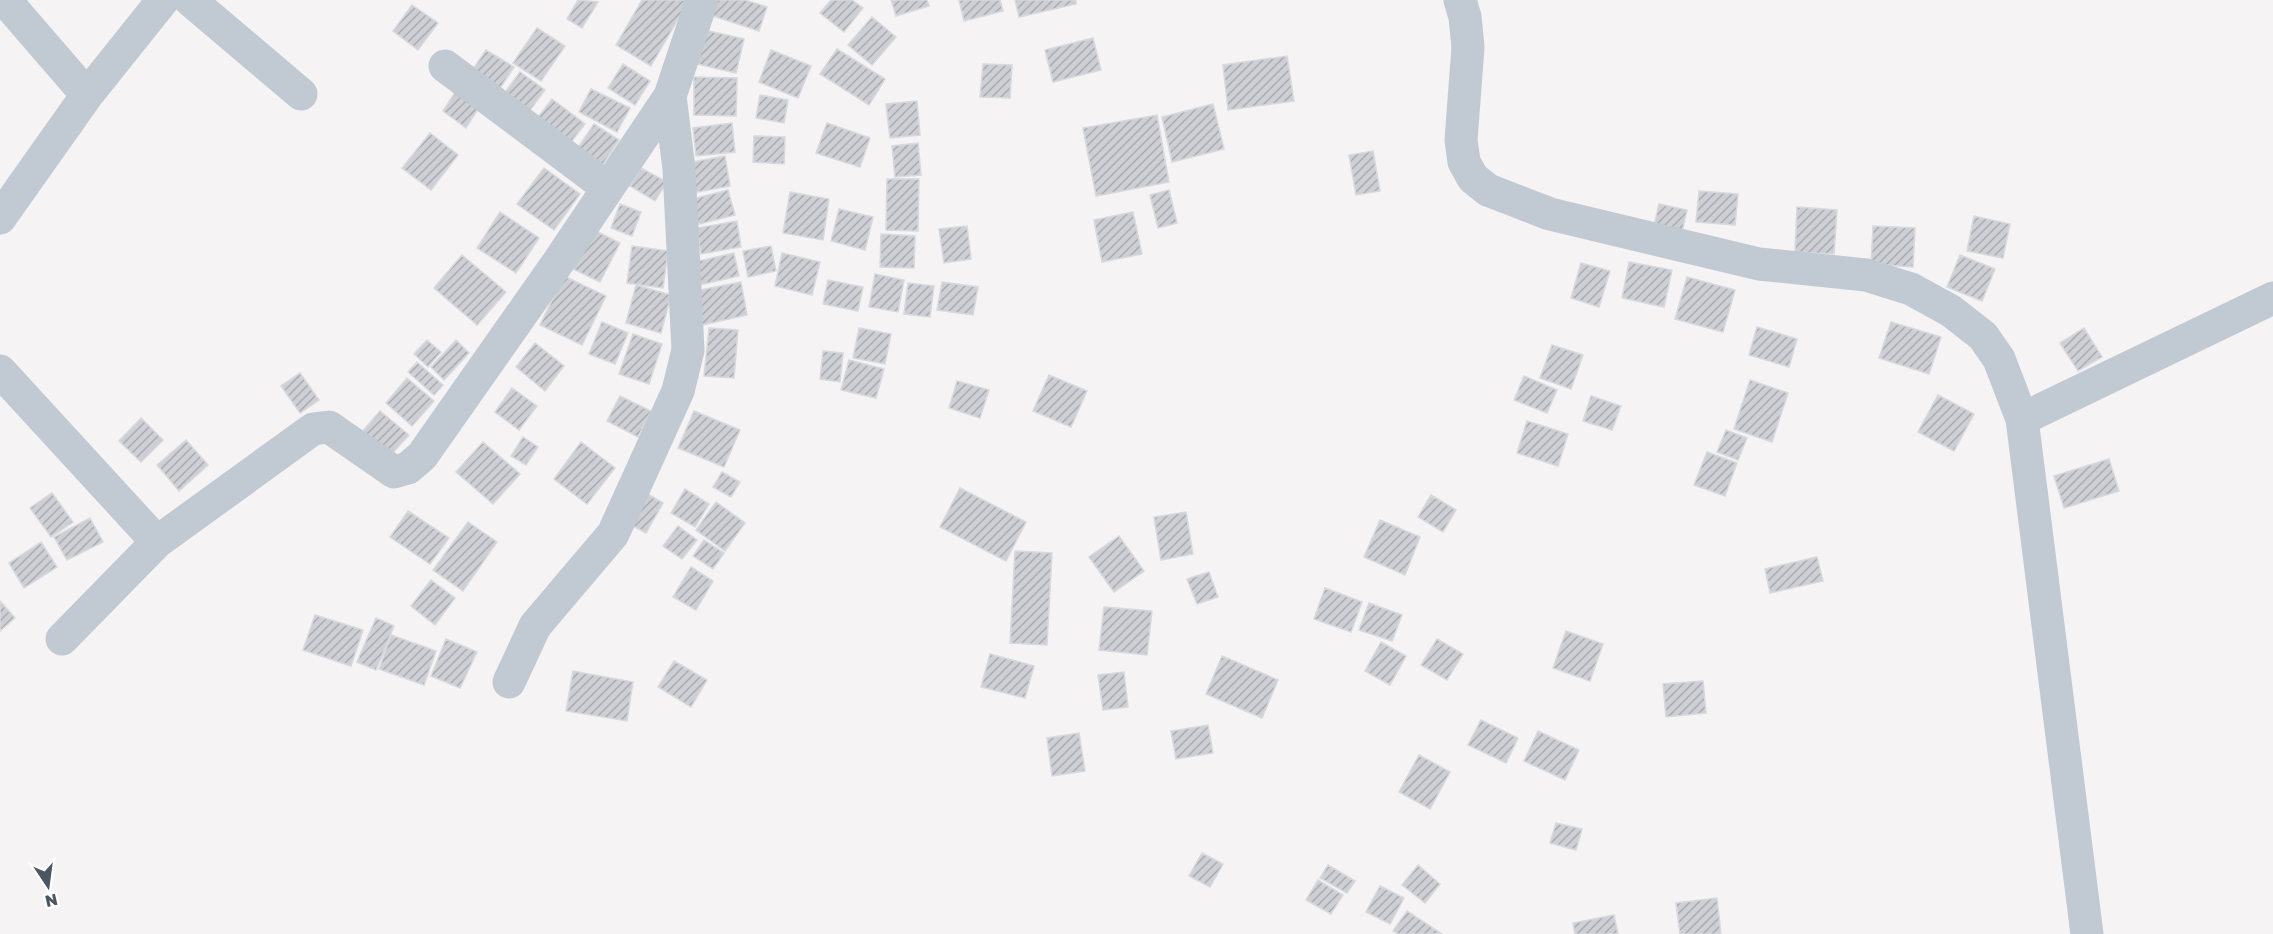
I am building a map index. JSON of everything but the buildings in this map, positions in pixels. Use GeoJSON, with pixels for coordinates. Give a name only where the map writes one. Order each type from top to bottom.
{"type":"FeatureCollection","features":[{"type":"Feature","properties":{"kind":"street"},"geometry":{"type":"LineString","coordinates":[[5,0],[87,95]]}},
{"type":"Feature","properties":{"kind":"street"},"geometry":{"type":"LineString","coordinates":[[3,206],[163,0]]}},
{"type":"Feature","properties":{"kind":"street"},"geometry":{"type":"LineString","coordinates":[[190,0],[301,94]]}},
{"type":"Feature","properties":{"kind":"street"},"geometry":{"type":"LineString","coordinates":[[62,639],[157,542],[313,429],[328,428],[394,472],[408,468],[422,456],[670,96],[702,0]]}},
{"type":"Feature","properties":{"kind":"street"},"geometry":{"type":"LineString","coordinates":[[1460,0],[1465,17],[1468,47],[1461,140],[1464,162],[1473,178],[1488,190],[1550,214],[1759,264],[1866,275],[1911,289],[1951,311],[1983,336],[1999,359],[2022,419],[2087,934]]}},
{"type":"Feature","properties":{"kind":"street"},"geometry":{"type":"LineString","coordinates":[[445,66],[608,188]]}},
{"type":"Feature","properties":{"kind":"street"},"geometry":{"type":"LineString","coordinates":[[508,682],[535,626],[613,534],[678,391],[688,350],[679,169],[670,96]]}},
{"type":"Feature","properties":{"kind":"street"},"geometry":{"type":"LineString","coordinates":[[2022,419],[2273,298]]}},
{"type":"Feature","properties":{"kind":"street"},"geometry":{"type":"LineString","coordinates":[[0,371],[157,542]]}}]}
